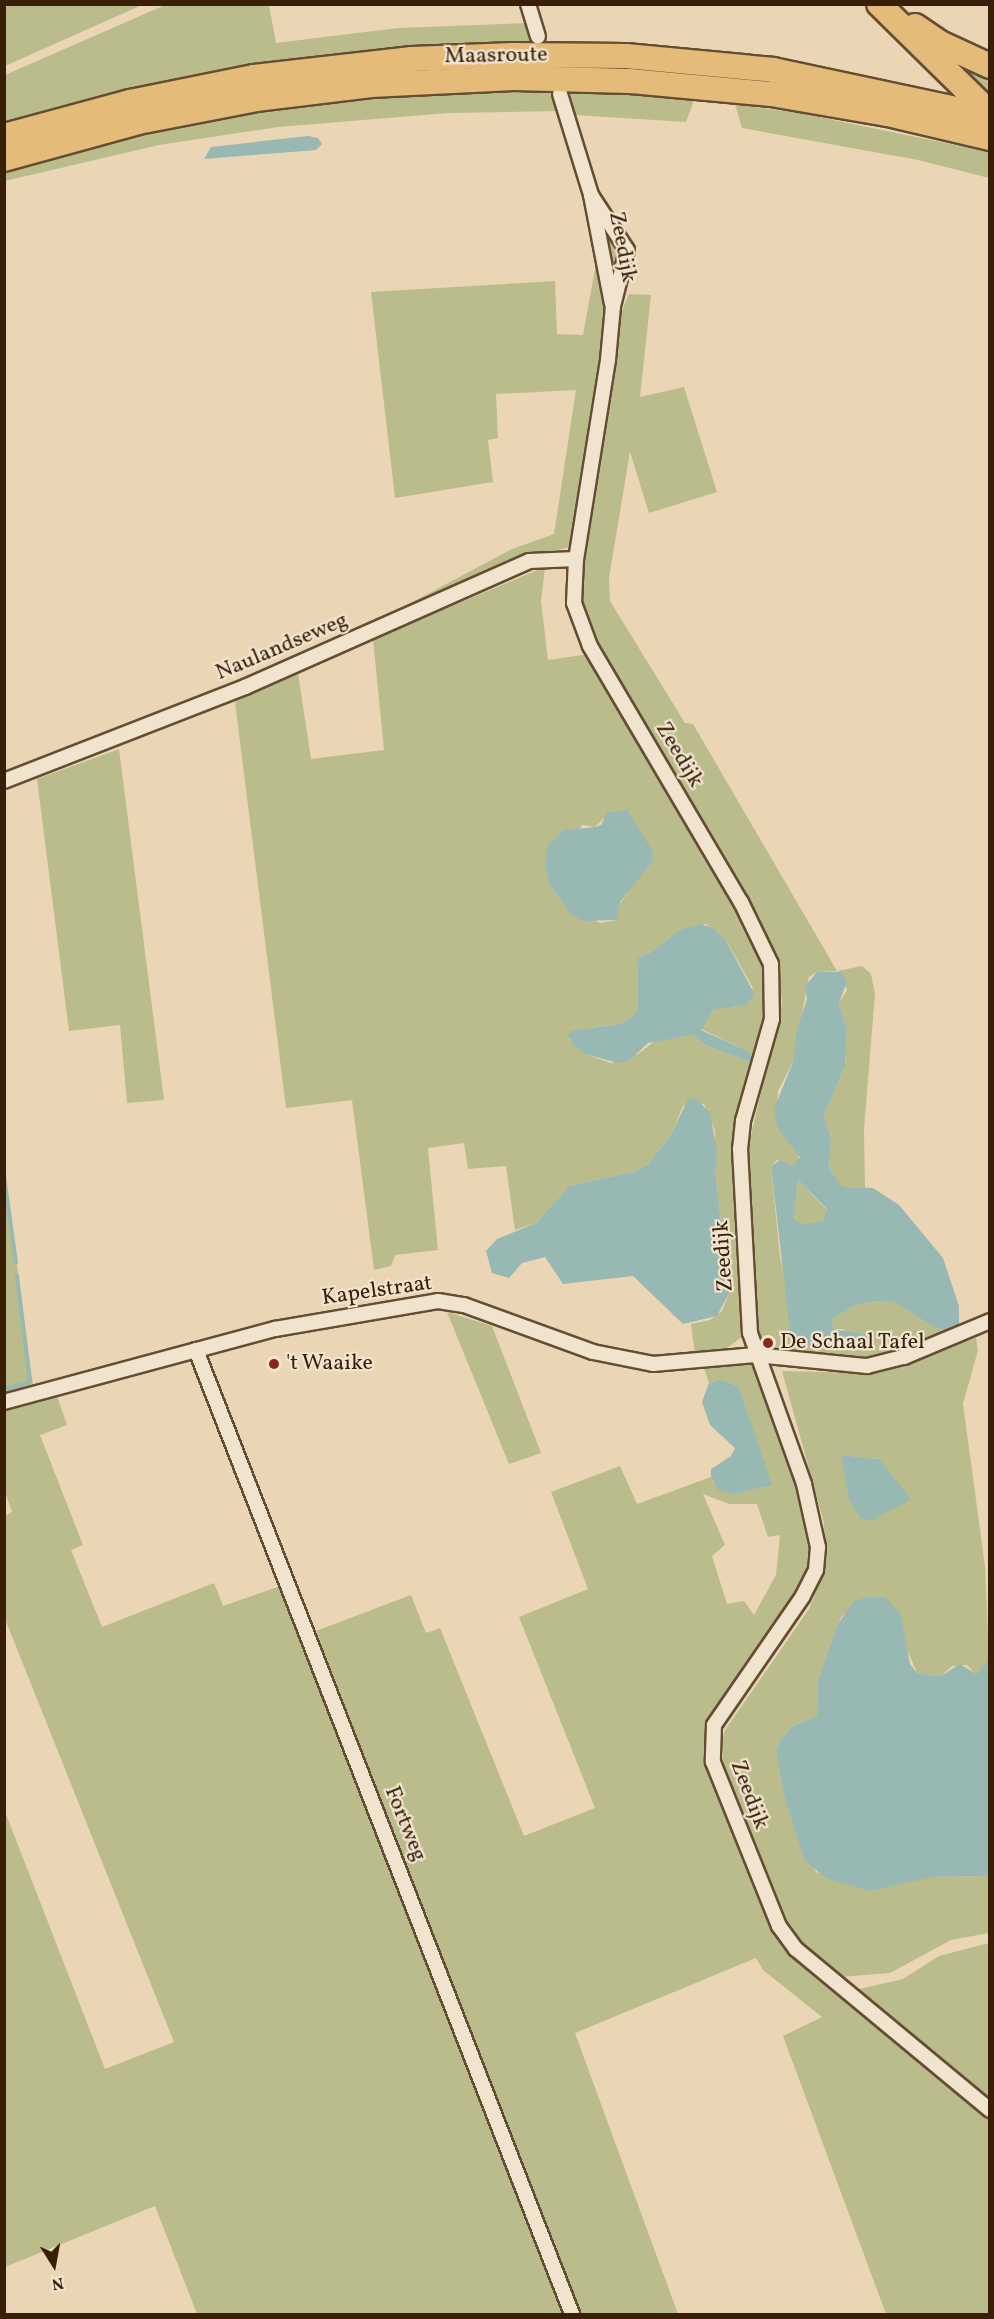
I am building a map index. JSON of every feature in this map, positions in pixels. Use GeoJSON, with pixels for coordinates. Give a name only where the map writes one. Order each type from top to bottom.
{"type":"FeatureCollection","features":[{"type":"Feature","properties":{"kind":"highway"},"geometry":{"type":"LineString","coordinates":[[879,4],[988,126]]}},
{"type":"Feature","properties":{"kind":"highway"},"geometry":{"type":"LineString","coordinates":[[884,4],[942,44],[990,66]]}},
{"type":"Feature","properties":{"kind":"highway","name":"Maasroute"},"geometry":{"type":"LineString","coordinates":[[4,136],[130,102],[254,77],[412,59],[513,55],[702,61],[832,80],[960,108],[988,126]]}},
{"type":"Feature","properties":{"kind":"highway","name":"Maasroute"},"geometry":{"type":"LineString","coordinates":[[4,159],[138,122],[256,99],[371,85],[494,79],[630,81],[771,94],[988,126]]}},
{"type":"Feature","properties":{"kind":"street"},"geometry":{"type":"LineString","coordinates":[[528,4],[538,37]]}},
{"type":"Feature","properties":{"kind":"street","name":"Zeedijk"},"geometry":{"type":"LineString","coordinates":[[560,94],[591,195],[613,306]]}},
{"type":"Feature","properties":{"kind":"street","name":"Zeedijk"},"geometry":{"type":"LineString","coordinates":[[591,195],[627,250],[613,306],[608,360],[576,559],[574,603],[584,635],[741,902],[771,964],[772,1019],[743,1121],[740,1149],[750,1333],[804,1484],[818,1547],[816,1570],[803,1596],[714,1725],[713,1762],[779,1926],[796,1949],[990,2110]]}},
{"type":"Feature","properties":{"kind":"street","name":"Naulandseweg"},"geometry":{"type":"LineString","coordinates":[[4,781],[245,687],[529,561],[576,559]]}},
{"type":"Feature","properties":{"kind":"street","name":"Kapelstraat"},"geometry":{"type":"LineString","coordinates":[[4,1401],[306,1323],[438,1301],[464,1305],[634,1363],[756,1355],[867,1366],[904,1357],[990,1321]]}},
{"type":"Feature","properties":{"kind":"street","name":"Fortweg"},"geometry":{"type":"LineString","coordinates":[[196,1350],[572,2314]]}},
{"type":"Feature","properties":{"kind":"green space"},"geometry":{"type":"Polygon","coordinates":[[[5,4],[142,4],[142,5],[5,66],[5,4]]]}},
{"type":"Feature","properties":{"kind":"green space"},"geometry":{"type":"Polygon","coordinates":[[[165,5],[269,5],[276,43],[398,28],[526,23],[532,46],[176,82],[5,124],[5,75],[165,5]]]}},
{"type":"Feature","properties":{"kind":"green space"},"geometry":{"type":"Polygon","coordinates":[[[900,22],[989,70],[989,97],[900,22]]]}},
{"type":"Feature","properties":{"kind":"green space"},"geometry":{"type":"Polygon","coordinates":[[[486,90],[551,90],[561,111],[448,113],[278,127],[159,145],[5,181],[5,172],[102,143],[262,110],[320,101],[486,90]]]}},
{"type":"Feature","properties":{"kind":"green space"},"geometry":{"type":"Polygon","coordinates":[[[565,90],[694,100],[686,122],[575,115],[565,90]]]}},
{"type":"Feature","properties":{"kind":"green space"},"geometry":{"type":"Polygon","coordinates":[[[735,104],[804,114],[989,152],[989,178],[918,160],[742,128],[735,104]]]}},
{"type":"Feature","properties":{"kind":"green space"},"geometry":{"type":"Polygon","coordinates":[[[604,221],[621,248],[617,285],[604,221]]]}},
{"type":"Feature","properties":{"kind":"green space"},"geometry":{"type":"Polygon","coordinates":[[[597,258],[607,317],[570,547],[522,558],[407,605],[512,549],[554,534],[576,390],[496,394],[498,438],[488,440],[493,482],[395,498],[371,292],[555,281],[557,334],[583,335],[597,258]]]}},
{"type":"Feature","properties":{"kind":"green space"},"geometry":{"type":"Polygon","coordinates":[[[629,294],[651,295],[640,397],[684,387],[717,492],[649,513],[630,452],[609,578],[610,601],[685,723],[693,724],[837,971],[862,966],[871,974],[875,994],[864,1129],[865,1188],[841,1187],[829,1168],[831,1138],[824,1115],[845,1066],[847,1031],[839,1003],[847,990],[838,971],[817,972],[809,977],[793,1062],[778,1091],[777,1127],[797,1152],[800,1162],[793,1166],[777,1160],[771,1166],[780,1257],[800,1344],[830,1350],[867,1348],[843,1329],[833,1329],[832,1318],[855,1305],[878,1301],[896,1303],[935,1328],[950,1331],[863,1360],[774,1352],[763,1345],[757,1335],[747,1152],[782,1004],[779,963],[587,625],[579,599],[577,585],[618,320],[629,294]]]}},
{"type":"Feature","properties":{"kind":"green space"},"geometry":{"type":"Polygon","coordinates":[[[545,567],[541,601],[548,660],[589,654],[760,952],[767,970],[768,995],[753,1059],[748,1051],[701,1029],[714,1009],[723,1005],[737,1007],[753,988],[727,942],[706,924],[679,930],[650,953],[637,957],[638,1007],[634,1016],[619,1024],[590,1028],[569,1039],[585,1054],[611,1063],[638,1054],[655,1041],[693,1035],[707,1046],[750,1062],[735,1132],[733,1163],[743,1336],[723,1351],[695,1355],[691,1324],[710,1320],[722,1311],[729,1293],[715,1169],[715,1130],[704,1104],[683,1106],[671,1135],[648,1164],[636,1171],[569,1186],[536,1223],[515,1230],[506,1166],[468,1169],[464,1143],[428,1148],[438,1250],[395,1255],[391,1266],[374,1270],[352,1100],[286,1108],[235,702],[298,673],[311,759],[384,750],[373,639],[545,567]],[[604,818],[595,827],[582,825],[551,887],[562,902],[600,923],[617,920],[616,909],[629,891],[604,818]]]}},
{"type":"Feature","properties":{"kind":"green space"},"geometry":{"type":"Polygon","coordinates":[[[119,749],[164,1100],[127,1103],[120,1025],[69,1031],[37,779],[119,749]]]}},
{"type":"Feature","properties":{"kind":"green space"},"geometry":{"type":"Polygon","coordinates":[[[4,1167],[33,1386],[5,1394],[4,1394],[4,1167]]]}},
{"type":"Feature","properties":{"kind":"green space"},"geometry":{"type":"Polygon","coordinates":[[[798,1180],[827,1210],[823,1221],[804,1224],[794,1219],[798,1180]]]}},
{"type":"Feature","properties":{"kind":"green space"},"geometry":{"type":"Polygon","coordinates":[[[447,1312],[492,1326],[541,1453],[509,1464],[447,1312]]]}},
{"type":"Feature","properties":{"kind":"green space"},"geometry":{"type":"Polygon","coordinates":[[[976,1338],[978,1350],[963,1404],[985,1566],[989,1659],[984,1669],[975,1674],[967,1665],[952,1666],[941,1676],[917,1673],[885,1597],[872,1596],[842,1616],[837,1625],[818,1680],[817,1716],[793,1726],[780,1740],[776,1752],[784,1795],[816,1872],[860,1888],[933,1877],[989,1876],[989,1933],[951,1940],[890,1973],[840,1977],[807,1950],[785,1921],[723,1763],[721,1745],[725,1730],[809,1609],[825,1567],[824,1523],[782,1371],[867,1373],[976,1338]],[[841,1455],[879,1517],[904,1501],[879,1459],[841,1455]]]}},
{"type":"Feature","properties":{"kind":"green space"},"geometry":{"type":"Polygon","coordinates":[[[748,1363],[757,1367],[810,1523],[813,1570],[711,1726],[737,1836],[777,1938],[989,2118],[989,2314],[886,2314],[783,2036],[822,2017],[763,1970],[756,1958],[575,2033],[678,2314],[581,2314],[316,1631],[411,1595],[426,1633],[440,1628],[524,1836],[595,1808],[519,1617],[588,1589],[551,1492],[620,1466],[637,1504],[711,1477],[714,1484],[771,1485],[739,1387],[722,1379],[709,1383],[704,1368],[748,1363]],[[703,1494],[725,1545],[712,1556],[727,1604],[744,1601],[754,1615],[776,1575],[780,1535],[768,1537],[757,1504],[729,1504],[703,1494]]]}},
{"type":"Feature","properties":{"kind":"green space"},"geometry":{"type":"Polygon","coordinates":[[[57,1396],[67,1425],[40,1435],[83,1545],[71,1550],[102,1627],[214,1583],[223,1606],[283,1585],[564,2314],[197,2314],[155,2206],[5,2267],[4,1809],[105,2069],[174,2042],[5,1619],[5,1516],[12,1512],[5,1492],[5,1410],[57,1396]]]}},
{"type":"Feature","properties":{"kind":"green space"},"geometry":{"type":"Polygon","coordinates":[[[989,1943],[989,2101],[855,1990],[903,1979],[939,1956],[989,1943]]]}},
{"type":"Feature","properties":{"kind":"water"},"geometry":{"type":"Polygon","coordinates":[[[308,136],[318,138],[322,144],[316,150],[204,159],[211,147],[308,136]]]}},
{"type":"Feature","properties":{"kind":"water"},"geometry":{"type":"Polygon","coordinates":[[[627,810],[652,850],[653,861],[620,902],[617,920],[582,921],[570,913],[551,887],[545,865],[548,845],[564,830],[595,827],[601,825],[607,813],[627,810]]]}},
{"type":"Feature","properties":{"kind":"water"},"geometry":{"type":"Polygon","coordinates":[[[700,924],[713,928],[726,941],[754,993],[747,1005],[714,1009],[701,1030],[748,1051],[753,1059],[750,1062],[707,1046],[693,1035],[648,1043],[630,1060],[618,1063],[585,1054],[572,1043],[568,1035],[571,1031],[619,1024],[634,1016],[638,1007],[637,957],[650,953],[679,930],[700,924]]]}},
{"type":"Feature","properties":{"kind":"water"},"geometry":{"type":"Polygon","coordinates":[[[817,972],[841,972],[847,982],[839,1003],[847,1031],[845,1066],[824,1115],[831,1138],[829,1168],[842,1187],[873,1188],[899,1205],[943,1258],[959,1306],[959,1326],[950,1331],[935,1328],[896,1303],[878,1301],[855,1305],[832,1319],[833,1329],[864,1334],[868,1339],[867,1348],[830,1350],[800,1344],[790,1331],[771,1166],[780,1160],[793,1166],[800,1158],[777,1127],[774,1109],[793,1062],[797,1030],[807,999],[805,986],[817,972]],[[798,1180],[794,1219],[804,1224],[823,1221],[827,1209],[798,1180]]]}},
{"type":"Feature","properties":{"kind":"water"},"geometry":{"type":"Polygon","coordinates":[[[696,1098],[710,1113],[717,1151],[715,1169],[729,1293],[717,1316],[683,1324],[633,1276],[563,1284],[545,1257],[522,1263],[509,1278],[492,1273],[486,1251],[497,1239],[536,1223],[569,1186],[636,1171],[648,1164],[671,1135],[688,1099],[696,1098]]]}},
{"type":"Feature","properties":{"kind":"water"},"geometry":{"type":"Polygon","coordinates":[[[722,1379],[739,1387],[772,1485],[733,1494],[718,1490],[711,1477],[711,1469],[731,1456],[735,1448],[710,1425],[702,1402],[709,1383],[722,1379]]]}},
{"type":"Feature","properties":{"kind":"water"},"geometry":{"type":"Polygon","coordinates":[[[841,1455],[879,1459],[911,1499],[873,1520],[861,1519],[849,1500],[841,1455]]]}},
{"type":"Feature","properties":{"kind":"water"},"geometry":{"type":"Polygon","coordinates":[[[872,1596],[885,1597],[901,1615],[910,1664],[917,1673],[941,1676],[960,1664],[976,1674],[989,1659],[989,1876],[933,1877],[870,1891],[825,1878],[804,1859],[784,1795],[776,1752],[780,1740],[793,1726],[817,1716],[818,1680],[837,1625],[854,1601],[872,1596]]]}},
{"type":"Feature","properties":{"kind":"waterway"},"geometry":{"type":"LineString","coordinates":[[4,1176],[16,1262]]}},
{"type":"Feature","properties":{"kind":"waterway"},"geometry":{"type":"LineString","coordinates":[[4,1389],[30,1382],[17,1276]]}},
{"type":"Feature","properties":{"kind":"place","name":"De Schaal Tafel"},"geometry":{"type":"Point","coordinates":[768,1343]}},
{"type":"Feature","properties":{"kind":"place","name":"'t Waaike"},"geometry":{"type":"Point","coordinates":[274,1364]}}]}
